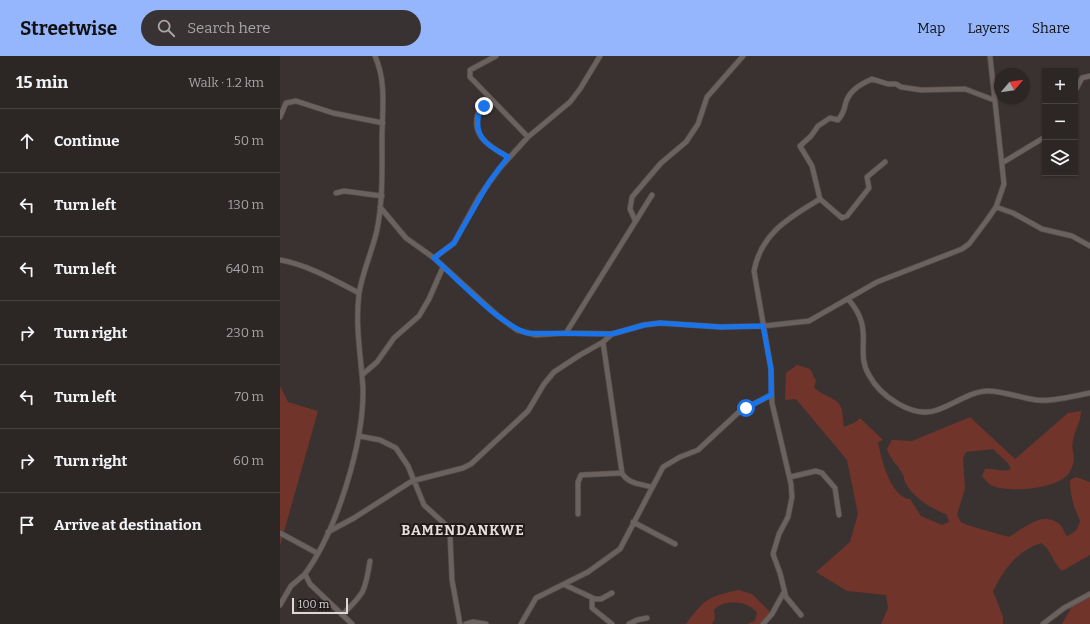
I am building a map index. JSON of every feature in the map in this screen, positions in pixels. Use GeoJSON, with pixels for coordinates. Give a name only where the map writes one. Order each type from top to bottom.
{"type":"FeatureCollection","features":[{"type":"Feature","properties":{"kind":"street"},"geometry":{"type":"LineString","coordinates":[[280,605],[291,586],[305,574],[328,532],[345,488],[359,436],[362,406],[362,375],[358,321],[359,293],[376,231],[382,196],[383,85],[375,56]]}},
{"type":"Feature","properties":{"kind":"street"},"geometry":{"type":"LineString","coordinates":[[496,56],[474,67],[469,73],[474,82],[493,103],[528,137]]}},
{"type":"Feature","properties":{"kind":"street"},"geometry":{"type":"LineString","coordinates":[[434,258],[454,243],[489,182],[508,157],[528,137],[570,102],[600,56]]}},
{"type":"Feature","properties":{"kind":"street"},"geometry":{"type":"LineString","coordinates":[[635,220],[630,208],[632,197],[661,163],[686,142],[698,124],[707,96],[743,56]]}},
{"type":"Feature","properties":{"kind":"street"},"geometry":{"type":"LineString","coordinates":[[884,162],[867,177],[870,185],[868,191],[845,218],[836,214],[820,199],[812,166],[800,148],[800,145],[810,137],[818,126],[830,118],[838,120],[844,113],[846,101],[851,93],[863,83],[872,79],[888,84],[896,84],[901,87],[921,90],[965,89],[994,100],[990,56]]}},
{"type":"Feature","properties":{"kind":"street"},"geometry":{"type":"LineString","coordinates":[[1078,85],[1082,78],[1090,76]]}},
{"type":"Feature","properties":{"kind":"street"},"geometry":{"type":"LineString","coordinates":[[280,117],[281,107],[290,101],[296,101],[333,113],[383,123]]}},
{"type":"Feature","properties":{"kind":"street"},"geometry":{"type":"LineString","coordinates":[[493,103],[480,108],[478,124],[480,135],[487,144],[508,157]]}},
{"type":"Feature","properties":{"kind":"street"},"geometry":{"type":"LineString","coordinates":[[380,207],[406,238],[434,258],[498,316],[517,330],[536,335],[566,332],[612,334],[644,325],[660,323],[721,327],[763,326],[809,321],[877,282],[962,249],[973,239],[996,207],[1004,184],[995,104]]}},
{"type":"Feature","properties":{"kind":"street"},"geometry":{"type":"LineString","coordinates":[[1002,163],[1042,139]]}},
{"type":"Feature","properties":{"kind":"street"},"geometry":{"type":"LineString","coordinates":[[336,193],[344,191],[382,196]]}},
{"type":"Feature","properties":{"kind":"street"},"geometry":{"type":"LineString","coordinates":[[566,332],[652,194]]}},
{"type":"Feature","properties":{"kind":"street"},"geometry":{"type":"LineString","coordinates":[[801,615],[788,602],[773,554],[779,534],[788,516],[792,497],[790,477],[771,395],[771,369],[754,276],[758,256],[774,232],[785,220],[820,199]]}},
{"type":"Feature","properties":{"kind":"street"},"geometry":{"type":"LineString","coordinates":[[996,207],[1013,213],[1042,229],[1067,234],[1090,246]]}},
{"type":"Feature","properties":{"kind":"street"},"geometry":{"type":"LineString","coordinates":[[280,260],[298,265],[331,278],[359,293]]}},
{"type":"Feature","properties":{"kind":"street"},"geometry":{"type":"LineString","coordinates":[[362,375],[377,362],[394,338],[419,316],[444,267]]}},
{"type":"Feature","properties":{"kind":"street"},"geometry":{"type":"LineString","coordinates":[[848,299],[856,308],[862,321],[864,360],[869,377],[880,390],[894,401],[906,407],[930,412],[977,393],[989,391],[1036,400],[1090,393]]}},
{"type":"Feature","properties":{"kind":"street"},"geometry":{"type":"LineString","coordinates":[[328,532],[354,518],[412,481],[464,468],[476,461],[528,411],[544,384],[554,372],[580,354],[603,342],[612,334]]}},
{"type":"Feature","properties":{"kind":"street"},"geometry":{"type":"LineString","coordinates":[[603,342],[622,473],[630,482],[652,487]]}},
{"type":"Feature","properties":{"kind":"street"},"geometry":{"type":"LineString","coordinates":[[521,624],[536,598],[565,585],[588,572],[620,549],[661,470],[666,465],[698,450],[740,411],[771,395]]}},
{"type":"Feature","properties":{"kind":"street"},"geometry":{"type":"LineString","coordinates":[[359,436],[380,440],[396,448],[408,466],[412,481],[424,505],[447,526],[450,534],[452,580],[460,624]]}},
{"type":"Feature","properties":{"kind":"street"},"geometry":{"type":"LineString","coordinates":[[790,477],[816,471],[822,473],[835,488],[839,515]]}},
{"type":"Feature","properties":{"kind":"street"},"geometry":{"type":"LineString","coordinates":[[578,514],[578,482],[581,475],[622,473]]}},
{"type":"Feature","properties":{"kind":"street"},"geometry":{"type":"LineString","coordinates":[[633,522],[675,544]]}},
{"type":"Feature","properties":{"kind":"street"},"geometry":{"type":"LineString","coordinates":[[280,533],[317,553]]}},
{"type":"Feature","properties":{"kind":"street"},"geometry":{"type":"LineString","coordinates":[[342,615],[364,592],[370,562]]}},
{"type":"Feature","properties":{"kind":"street"},"geometry":{"type":"LineString","coordinates":[[305,574],[310,584],[352,624]]}},
{"type":"Feature","properties":{"kind":"street"},"geometry":{"type":"LineString","coordinates":[[565,585],[592,598],[599,599],[612,593]]}},
{"type":"Feature","properties":{"kind":"street"},"geometry":{"type":"LineString","coordinates":[[763,624],[772,614],[784,592]]}},
{"type":"Feature","properties":{"kind":"street"},"geometry":{"type":"LineString","coordinates":[[1043,624],[1064,608],[1090,594]]}},
{"type":"Feature","properties":{"kind":"street"},"geometry":{"type":"LineString","coordinates":[[592,598],[592,608],[612,624]]}},
{"type":"Feature","properties":{"kind":"street"},"geometry":{"type":"LineString","coordinates":[[629,624],[637,620],[647,618]]}},
{"type":"Feature","properties":{"kind":"street"},"geometry":{"type":"LineString","coordinates":[[466,624],[473,622],[486,624]]}},
{"type":"Feature","properties":{"kind":"shaded area"},"geometry":{"type":"Polygon","coordinates":[[[797,365],[810,369],[816,381],[814,387],[839,404],[842,411],[844,427],[856,422],[860,418],[883,440],[878,442],[879,449],[884,467],[892,485],[903,497],[910,499],[921,516],[942,525],[949,522],[947,515],[929,506],[918,498],[905,482],[903,474],[890,456],[887,449],[892,440],[912,441],[970,417],[1015,459],[1068,413],[1081,411],[1072,445],[1074,459],[1072,468],[1069,473],[1055,483],[1022,489],[993,486],[982,476],[985,469],[1008,470],[1011,469],[1008,463],[993,449],[966,452],[963,458],[965,488],[957,515],[961,522],[967,525],[1009,537],[1032,522],[1045,519],[1052,520],[1062,527],[1067,536],[1076,530],[1080,521],[1073,501],[1070,486],[1070,480],[1076,477],[1090,482],[1090,555],[1062,571],[1041,543],[1032,546],[1018,556],[1002,575],[993,591],[1003,617],[1003,624],[881,624],[888,608],[886,595],[847,591],[816,572],[850,542],[858,514],[847,460],[796,399],[785,400],[786,373],[797,365]]]}},
{"type":"Feature","properties":{"kind":"shaded area"},"geometry":{"type":"Polygon","coordinates":[[[280,386],[288,402],[318,411],[280,546],[280,386]]]}},
{"type":"Feature","properties":{"kind":"shaded area"},"geometry":{"type":"Polygon","coordinates":[[[738,590],[752,594],[772,614],[763,624],[747,624],[755,621],[757,613],[748,606],[736,602],[718,606],[714,610],[715,618],[712,624],[686,624],[702,604],[708,600],[713,597],[738,590]]]}},
{"type":"Feature","properties":{"kind":"shaded area"},"geometry":{"type":"Polygon","coordinates":[[[1090,591],[1090,624],[1062,624],[1076,599],[1090,591]]]}},
{"type":"Feature","properties":{"kind":"district","name":"BAMENDANKWE"},"geometry":{"type":"Point","coordinates":[463,530]}},
{"type":"Feature","properties":{"kind":"route"},"geometry":{"type":"LineString","coordinates":[[484,106],[480,108],[479,112],[478,124],[480,135],[487,144],[508,157],[479,197],[454,243],[434,258],[498,316],[517,330],[536,335],[566,332],[612,334],[620,333],[644,325],[660,323],[721,327],[763,326],[771,369],[771,395],[746,408]]}}]}
